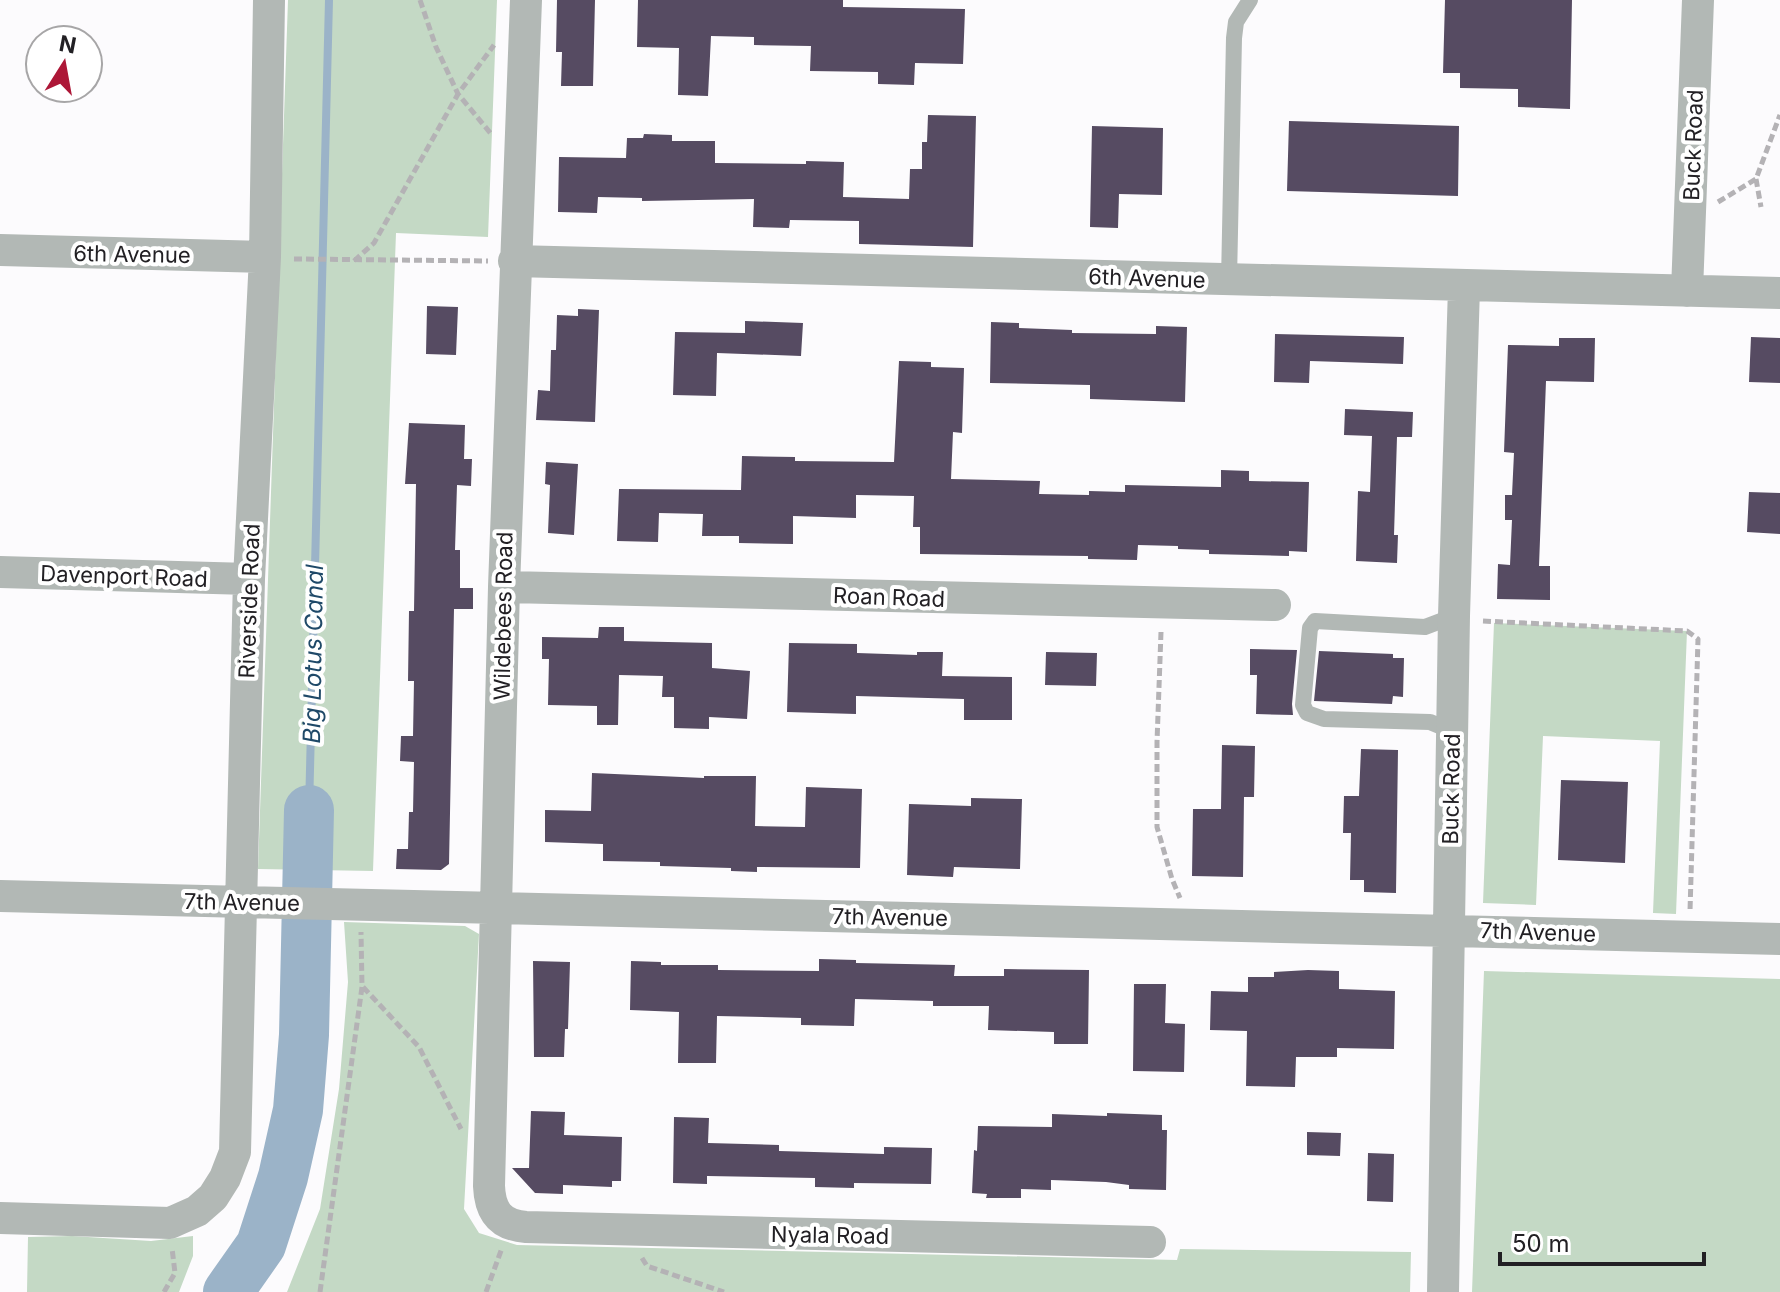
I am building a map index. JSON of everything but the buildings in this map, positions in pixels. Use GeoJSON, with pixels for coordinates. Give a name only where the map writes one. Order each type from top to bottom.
{"type":"FeatureCollection","features":[{"type":"Feature","properties":{"kind":"street","name":"Riverside Road"},"geometry":{"type":"LineString","coordinates":[[170,1223],[197,1211],[213,1197],[225,1178],[235,1152],[249,579],[279,258],[269,0]]}},
{"type":"Feature","properties":{"kind":"street","name":"Wildebees Road"},"geometry":{"type":"LineString","coordinates":[[510,1225],[496,1214],[490,1202],[490,1155],[514,261],[526,0]]}},
{"type":"Feature","properties":{"kind":"street","name":"Buck Road"},"geometry":{"type":"LineString","coordinates":[[1687,291],[1698,0]]}},
{"type":"Feature","properties":{"kind":"street","name":"6th Avenue"},"geometry":{"type":"LineString","coordinates":[[0,250],[279,258]]}},
{"type":"Feature","properties":{"kind":"street","name":"6th Avenue"},"geometry":{"type":"LineString","coordinates":[[514,261],[1780,293]]}},
{"type":"Feature","properties":{"kind":"street","name":"Buck Road"},"geometry":{"type":"LineString","coordinates":[[1443,1292],[1454,616],[1464,287]]}},
{"type":"Feature","properties":{"kind":"street","name":"Davenport Road"},"geometry":{"type":"LineString","coordinates":[[0,572],[249,579]]}},
{"type":"Feature","properties":{"kind":"street","name":"Roan Road"},"geometry":{"type":"LineString","coordinates":[[504,587],[1275,605]]}},
{"type":"Feature","properties":{"kind":"street","name":"7th Avenue"},"geometry":{"type":"LineString","coordinates":[[0,896],[1780,939]]}},
{"type":"Feature","properties":{"kind":"street"},"geometry":{"type":"LineString","coordinates":[[0,1218],[170,1223]]}},
{"type":"Feature","properties":{"kind":"street","name":"Nyala Road"},"geometry":{"type":"LineString","coordinates":[[510,1225],[622,1231],[1150,1242]]}},
{"type":"Feature","properties":{"kind":"lane"},"geometry":{"type":"LineString","coordinates":[[1229,280],[1234,38],[1236,22],[1250,0]]}},
{"type":"Feature","properties":{"kind":"lane"},"geometry":{"type":"LineString","coordinates":[[1452,731],[1430,722],[1324,719],[1307,713],[1303,705],[1310,628],[1315,621],[1425,627],[1454,616]]}},
{"type":"Feature","properties":{"kind":"path"},"geometry":{"type":"LineString","coordinates":[[420,0],[436,47],[458,94],[518,167]]}},
{"type":"Feature","properties":{"kind":"path"},"geometry":{"type":"LineString","coordinates":[[354,261],[374,243],[458,94],[526,0]]}},
{"type":"Feature","properties":{"kind":"path"},"geometry":{"type":"LineString","coordinates":[[1761,207],[1756,179],[1780,115]]}},
{"type":"Feature","properties":{"kind":"path"},"geometry":{"type":"LineString","coordinates":[[1712,206],[1756,179]]}},
{"type":"Feature","properties":{"kind":"path"},"geometry":{"type":"LineString","coordinates":[[279,258],[514,261]]}},
{"type":"Feature","properties":{"kind":"path"},"geometry":{"type":"LineString","coordinates":[[1162,604],[1157,827],[1172,879],[1192,924]]}},
{"type":"Feature","properties":{"kind":"path"},"geometry":{"type":"LineString","coordinates":[[1454,616],[1494,623],[1687,631],[1698,639],[1689,937]]}},
{"type":"Feature","properties":{"kind":"path"},"geometry":{"type":"LineString","coordinates":[[320,1292],[362,987],[347,903]]}},
{"type":"Feature","properties":{"kind":"path"},"geometry":{"type":"LineString","coordinates":[[362,987],[419,1047],[460,1128],[490,1155]]}},
{"type":"Feature","properties":{"kind":"path"},"geometry":{"type":"LineString","coordinates":[[164,1292],[175,1273],[170,1223]]}},
{"type":"Feature","properties":{"kind":"path"},"geometry":{"type":"LineString","coordinates":[[486,1292],[510,1225]]}},
{"type":"Feature","properties":{"kind":"path"},"geometry":{"type":"LineString","coordinates":[[622,1231],[647,1266],[724,1292]]}},
{"type":"Feature","properties":{"kind":"green space"},"geometry":{"type":"Polygon","coordinates":[[[288,0],[497,0],[488,237],[396,233],[373,871],[258,869],[288,0]]]}},
{"type":"Feature","properties":{"kind":"green space"},"geometry":{"type":"Polygon","coordinates":[[[1494,623],[1687,631],[1676,914],[1653,913],[1660,741],[1543,736],[1536,905],[1483,903],[1494,623]]]}},
{"type":"Feature","properties":{"kind":"green space"},"geometry":{"type":"Polygon","coordinates":[[[344,922],[465,926],[479,934],[464,1209],[479,1233],[517,1245],[1177,1260],[1180,1249],[1411,1252],[1410,1292],[287,1292],[320,1209],[339,1089],[348,982],[344,922]]]}},
{"type":"Feature","properties":{"kind":"green space"},"geometry":{"type":"Polygon","coordinates":[[[1484,971],[1780,979],[1780,1292],[1472,1292],[1484,971]]]}},
{"type":"Feature","properties":{"kind":"green space"},"geometry":{"type":"Polygon","coordinates":[[[72,1236],[151,1241],[193,1236],[193,1256],[179,1292],[27,1292],[28,1237],[72,1236]]]}},
{"type":"Feature","properties":{"kind":"waterway","name":"Big Lotus Canal"},"geometry":{"type":"LineString","coordinates":[[309,810],[329,0]]}},
{"type":"Feature","properties":{"kind":"waterway","name":"Big Lotus Canal"},"geometry":{"type":"LineString","coordinates":[[228,1292],[261,1245],[283,1177],[298,1110],[304,1035],[309,810]]}}]}
